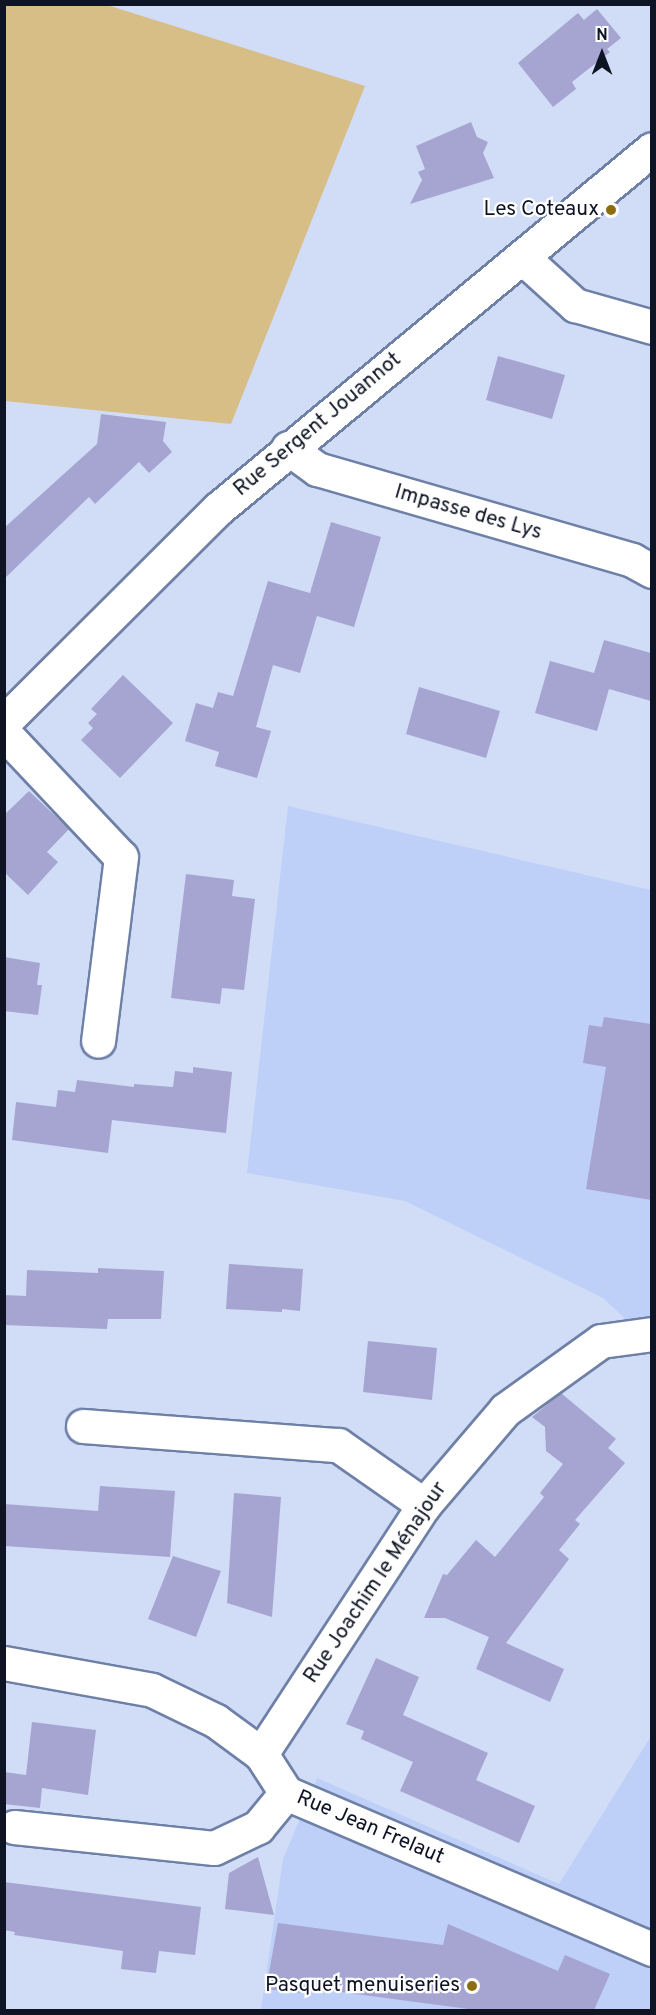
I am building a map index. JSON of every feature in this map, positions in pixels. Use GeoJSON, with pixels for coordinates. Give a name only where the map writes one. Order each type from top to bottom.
{"type":"FeatureCollection","features":[{"type":"Feature","properties":{"kind":"street","name":"Rue Sergent Jouannot"},"geometry":{"type":"LineString","coordinates":[[4,722],[219,508],[288,448],[651,149]]}},
{"type":"Feature","properties":{"kind":"street"},"geometry":{"type":"LineString","coordinates":[[522,257],[575,305],[651,327]]}},
{"type":"Feature","properties":{"kind":"street","name":"Impasse des Lys"},"geometry":{"type":"LineString","coordinates":[[288,448],[318,470],[632,560],[651,571]]}},
{"type":"Feature","properties":{"kind":"street"},"geometry":{"type":"LineString","coordinates":[[4,733],[121,857],[98,1041]]}},
{"type":"Feature","properties":{"kind":"street","name":"Rue Joachim le Ménajour"},"geometry":{"type":"LineString","coordinates":[[261,1754],[424,1505],[505,1410],[601,1341],[651,1334]]}},
{"type":"Feature","properties":{"kind":"street"},"geometry":{"type":"LineString","coordinates":[[83,1426],[338,1445],[424,1505]]}},
{"type":"Feature","properties":{"kind":"street","name":"Rue Jean Frelaut"},"geometry":{"type":"LineString","coordinates":[[4,1663],[152,1690],[216,1721],[261,1754],[286,1793],[651,1949]]}},
{"type":"Feature","properties":{"kind":"street"},"geometry":{"type":"LineString","coordinates":[[14,1827],[214,1848],[258,1827],[286,1793]]}},
{"type":"Feature","properties":{"kind":"shaded area"},"geometry":{"type":"Polygon","coordinates":[[[4,5],[107,5],[365,86],[231,424],[5,401],[4,5]]]}},
{"type":"Feature","properties":{"kind":"shaded area"},"geometry":{"type":"Polygon","coordinates":[[[288,806],[651,890],[651,1343],[603,1298],[405,1201],[247,1173],[288,806]]]}},
{"type":"Feature","properties":{"kind":"shaded area"},"geometry":{"type":"Polygon","coordinates":[[[651,1736],[651,2010],[261,2010],[283,1859],[317,1778],[559,1884],[651,1736]]]}},
{"type":"Feature","properties":{"kind":"building"},"geometry":{"type":"Polygon","coordinates":[[[597,9],[621,38],[607,49],[610,52],[572,82],[576,89],[553,107],[518,63],[578,13],[584,20],[597,9]]]}},
{"type":"Feature","properties":{"kind":"building"},"geometry":{"type":"Polygon","coordinates":[[[471,122],[477,137],[488,142],[483,153],[494,178],[410,204],[422,180],[418,172],[425,169],[416,146],[471,122]]]}},
{"type":"Feature","properties":{"kind":"building"},"geometry":{"type":"Polygon","coordinates":[[[498,356],[565,375],[552,419],[486,400],[498,356]]]}},
{"type":"Feature","properties":{"kind":"building"},"geometry":{"type":"Polygon","coordinates":[[[101,414],[166,422],[163,441],[172,452],[149,473],[139,462],[95,504],[89,497],[4,579],[4,528],[97,444],[101,414]]]}},
{"type":"Feature","properties":{"kind":"building"},"geometry":{"type":"Polygon","coordinates":[[[331,522],[381,537],[354,627],[317,616],[300,673],[273,665],[256,727],[271,731],[257,778],[215,766],[219,752],[185,741],[196,703],[213,708],[218,692],[233,696],[268,581],[310,593],[331,522]]]}},
{"type":"Feature","properties":{"kind":"building"},"geometry":{"type":"Polygon","coordinates":[[[604,640],[651,653],[651,701],[609,689],[597,731],[535,713],[550,661],[594,673],[604,640]]]}},
{"type":"Feature","properties":{"kind":"building"},"geometry":{"type":"Polygon","coordinates":[[[123,675],[173,723],[120,778],[81,740],[93,728],[88,723],[97,714],[91,709],[123,675]]]}},
{"type":"Feature","properties":{"kind":"building"},"geometry":{"type":"Polygon","coordinates":[[[419,687],[500,711],[486,758],[406,734],[419,687]]]}},
{"type":"Feature","properties":{"kind":"building"},"geometry":{"type":"Polygon","coordinates":[[[29,791],[69,829],[47,852],[58,862],[28,895],[4,872],[4,815],[29,791]]]}},
{"type":"Feature","properties":{"kind":"building"},"geometry":{"type":"Polygon","coordinates":[[[186,874],[234,880],[232,896],[255,899],[244,990],[222,988],[220,1004],[171,998],[186,874]]]}},
{"type":"Feature","properties":{"kind":"building"},"geometry":{"type":"Polygon","coordinates":[[[4,957],[40,963],[37,985],[42,985],[38,1015],[4,1011],[4,957]]]}},
{"type":"Feature","properties":{"kind":"building"},"geometry":{"type":"Polygon","coordinates":[[[604,1017],[651,1024],[651,1200],[586,1189],[606,1067],[583,1063],[589,1025],[602,1027],[604,1017]]]}},
{"type":"Feature","properties":{"kind":"building"},"geometry":{"type":"Polygon","coordinates":[[[193,1067],[232,1072],[226,1133],[112,1120],[108,1153],[12,1140],[16,1102],[56,1107],[58,1090],[75,1092],[77,1080],[134,1087],[134,1084],[173,1087],[175,1071],[193,1073],[193,1067]]]}},
{"type":"Feature","properties":{"kind":"building"},"geometry":{"type":"Polygon","coordinates":[[[229,1264],[303,1269],[300,1311],[226,1309],[229,1264]]]}},
{"type":"Feature","properties":{"kind":"building"},"geometry":{"type":"Polygon","coordinates":[[[98,1268],[164,1271],[161,1319],[108,1319],[107,1329],[4,1325],[4,1295],[26,1296],[27,1270],[98,1273],[98,1268]]]}},
{"type":"Feature","properties":{"kind":"building"},"geometry":{"type":"Polygon","coordinates":[[[368,1341],[437,1348],[432,1400],[363,1392],[368,1341]]]}},
{"type":"Feature","properties":{"kind":"building"},"geometry":{"type":"Polygon","coordinates":[[[561,1393],[616,1439],[608,1448],[625,1463],[575,1520],[580,1524],[559,1550],[569,1559],[506,1643],[564,1669],[550,1702],[476,1669],[489,1637],[445,1618],[424,1618],[443,1574],[447,1575],[476,1540],[495,1557],[544,1497],[540,1493],[563,1464],[546,1451],[545,1427],[532,1417],[561,1393]]]}},
{"type":"Feature","properties":{"kind":"building"},"geometry":{"type":"Polygon","coordinates":[[[100,1486],[175,1491],[170,1557],[4,1546],[4,1504],[98,1511],[100,1486]]]}},
{"type":"Feature","properties":{"kind":"building"},"geometry":{"type":"Polygon","coordinates":[[[234,1493],[281,1497],[272,1617],[227,1603],[234,1493]]]}},
{"type":"Feature","properties":{"kind":"building"},"geometry":{"type":"Polygon","coordinates":[[[173,1556],[221,1571],[196,1637],[148,1619],[173,1556]]]}},
{"type":"Feature","properties":{"kind":"building"},"geometry":{"type":"Polygon","coordinates":[[[376,1658],[419,1677],[403,1715],[488,1753],[476,1780],[535,1806],[519,1843],[400,1791],[413,1762],[361,1739],[364,1731],[346,1724],[376,1658]]]}},
{"type":"Feature","properties":{"kind":"building"},"geometry":{"type":"Polygon","coordinates":[[[32,1722],[96,1730],[88,1795],[42,1788],[40,1808],[4,1804],[4,1772],[26,1775],[32,1722]]]}},
{"type":"Feature","properties":{"kind":"building"},"geometry":{"type":"Polygon","coordinates":[[[258,1857],[274,1915],[225,1909],[229,1873],[258,1857]]]}},
{"type":"Feature","properties":{"kind":"building"},"geometry":{"type":"Polygon","coordinates":[[[4,1882],[201,1907],[195,1955],[159,1951],[156,1973],[121,1969],[123,1951],[14,1935],[15,1932],[4,1930],[4,1882]]]}},
{"type":"Feature","properties":{"kind":"building"},"geometry":{"type":"Polygon","coordinates":[[[278,1923],[443,1945],[448,1924],[558,1971],[565,1955],[610,1974],[594,2010],[476,2010],[303,1987],[302,1993],[266,1989],[278,1923]]]}},
{"type":"Feature","properties":{"kind":"place","name":"Les Coteaux"},"geometry":{"type":"Point","coordinates":[611,210]}},
{"type":"Feature","properties":{"kind":"place","name":"Pasquet menuiseries"},"geometry":{"type":"Point","coordinates":[472,1986]}}]}
